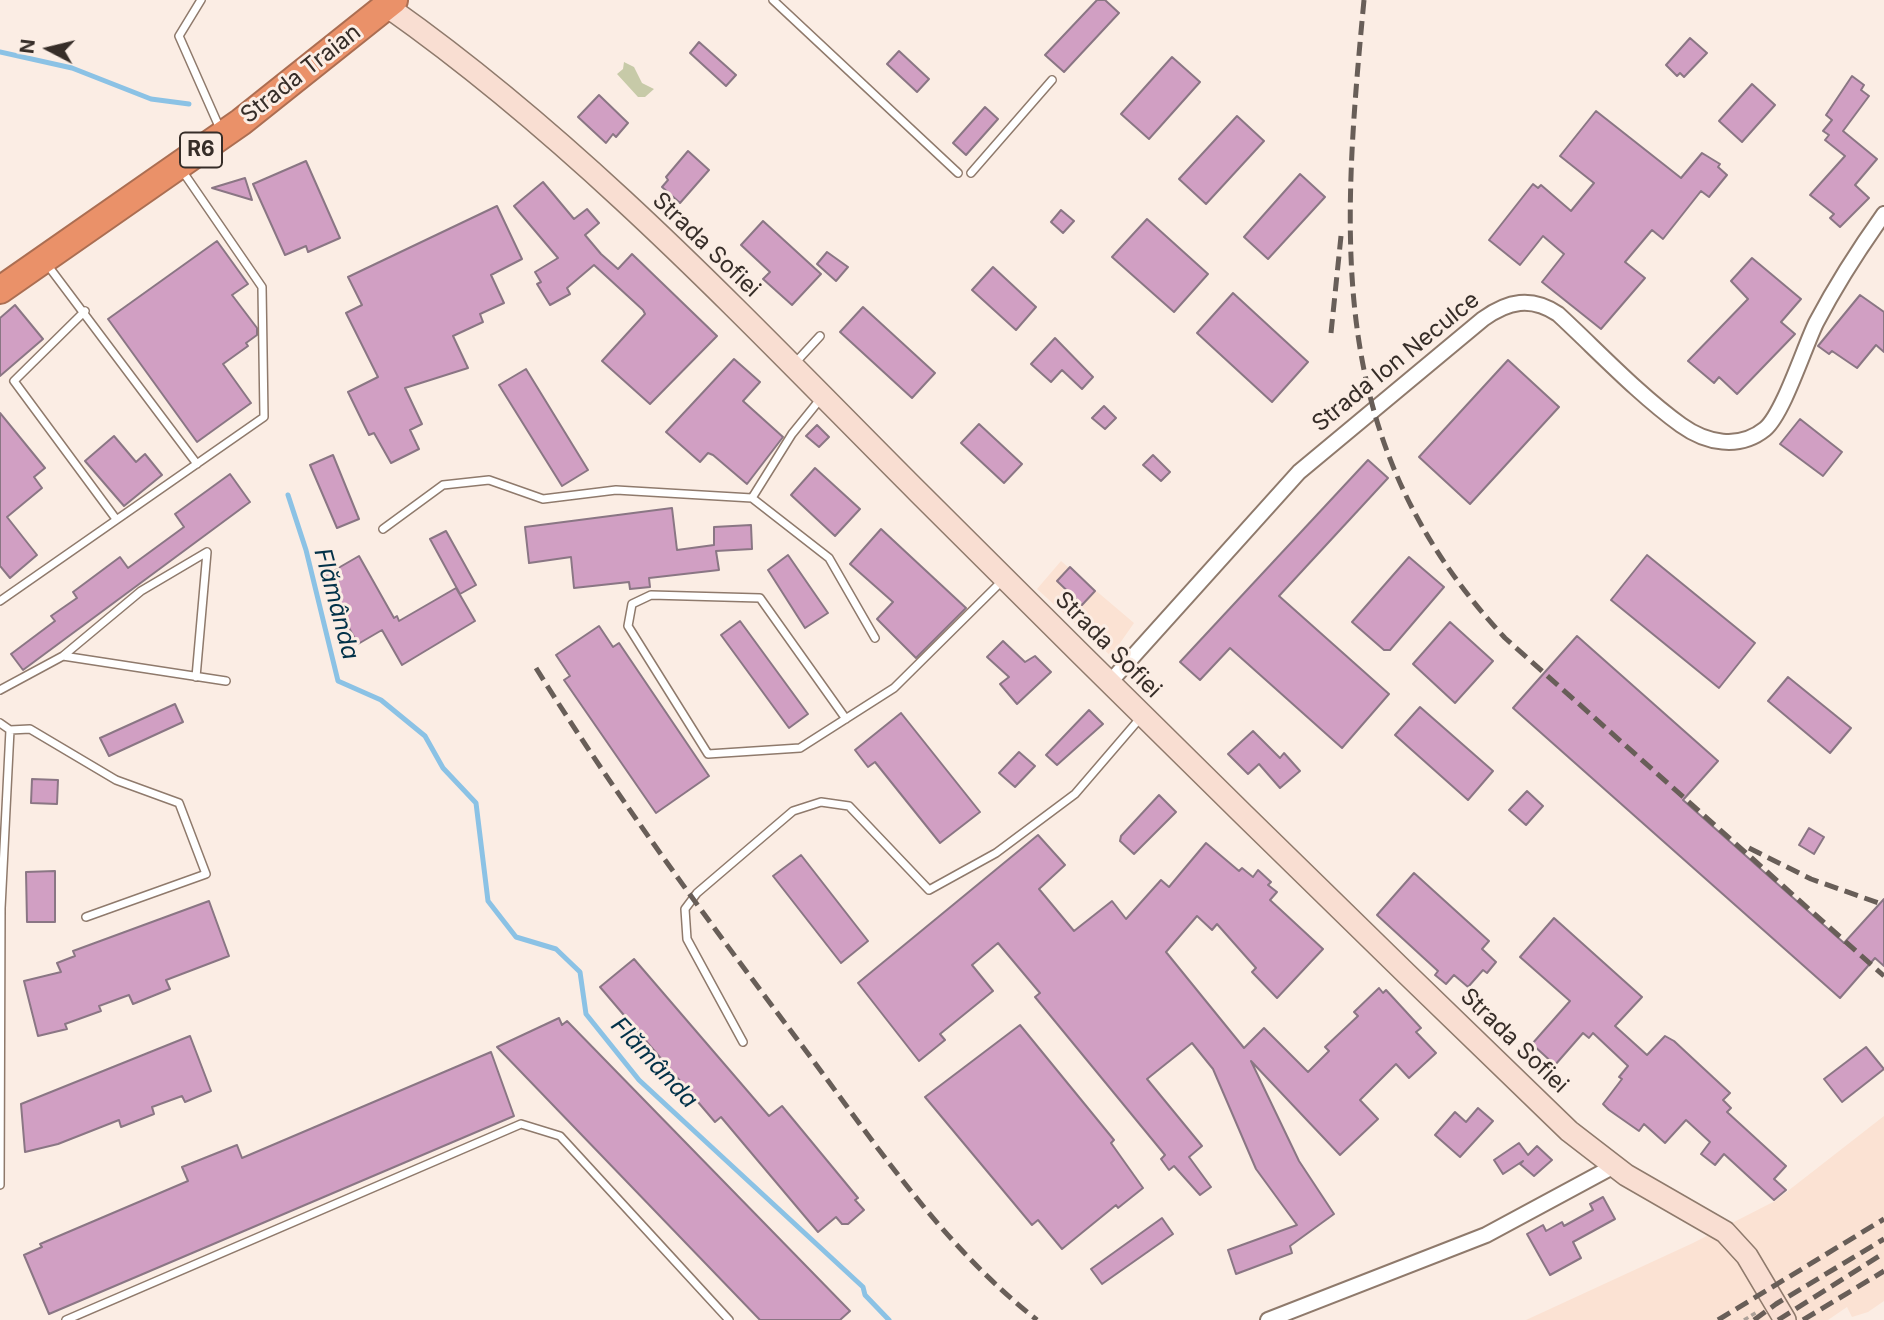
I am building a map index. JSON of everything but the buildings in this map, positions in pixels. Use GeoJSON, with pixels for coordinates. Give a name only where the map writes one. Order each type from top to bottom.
{"type":"FeatureCollection","features":[{"type":"Feature","properties":{"kind":"highway","name":"Strada Trаian"},"geometry":{"type":"LineString","coordinates":[[0,290],[223,135],[391,3]]}},
{"type":"Feature","properties":{"kind":"street","name":"Strada Sofiei"},"geometry":{"type":"LineString","coordinates":[[391,3],[507,96],[672,248],[1142,715],[1559,1122],[1614,1166],[1660,1197],[1725,1232],[1747,1256],[1785,1320]]}},
{"type":"Feature","properties":{"kind":"street","name":"Strada Ion Neculce"},"geometry":{"type":"LineString","coordinates":[[1110,682],[1299,472],[1483,318],[1503,306],[1520,301],[1549,307],[1672,418],[1702,437],[1728,443],[1763,430],[1775,416],[1810,336],[1841,278],[1884,215]]}},
{"type":"Feature","properties":{"kind":"street"},"geometry":{"type":"LineString","coordinates":[[1268,1320],[1486,1236],[1614,1166]]}},
{"type":"Feature","properties":{"kind":"lane"},"geometry":{"type":"LineString","coordinates":[[201,0],[179,36],[223,135]]}},
{"type":"Feature","properties":{"kind":"lane"},"geometry":{"type":"LineString","coordinates":[[773,0],[958,173]]}},
{"type":"Feature","properties":{"kind":"lane"},"geometry":{"type":"LineString","coordinates":[[971,173],[1052,80]]}},
{"type":"Feature","properties":{"kind":"lane"},"geometry":{"type":"LineString","coordinates":[[0,601],[264,417],[262,287],[178,166]]}},
{"type":"Feature","properties":{"kind":"lane"},"geometry":{"type":"LineString","coordinates":[[43,260],[85,311],[197,464]]}},
{"type":"Feature","properties":{"kind":"lane"},"geometry":{"type":"LineString","coordinates":[[85,311],[13,382],[116,519]]}},
{"type":"Feature","properties":{"kind":"lane"},"geometry":{"type":"LineString","coordinates":[[792,366],[820,336]]}},
{"type":"Feature","properties":{"kind":"lane"},"geometry":{"type":"LineString","coordinates":[[752,498],[792,434],[822,396]]}},
{"type":"Feature","properties":{"kind":"lane"},"geometry":{"type":"LineString","coordinates":[[383,529],[443,485],[489,480],[543,499],[616,490],[752,498],[829,558],[875,638]]}},
{"type":"Feature","properties":{"kind":"lane"},"geometry":{"type":"LineString","coordinates":[[0,690],[64,656],[141,591],[207,552],[196,677]]}},
{"type":"Feature","properties":{"kind":"lane"},"geometry":{"type":"LineString","coordinates":[[846,719],[760,598],[651,595],[632,604],[628,626],[708,754],[800,748],[846,719],[894,688],[1005,578]]}},
{"type":"Feature","properties":{"kind":"lane"},"geometry":{"type":"LineString","coordinates":[[64,656],[226,681]]}},
{"type":"Feature","properties":{"kind":"lane"},"geometry":{"type":"LineString","coordinates":[[743,1042],[687,939],[685,909],[698,893],[793,811],[821,802],[849,806],[929,890],[996,853],[1075,794],[1142,715]]}},
{"type":"Feature","properties":{"kind":"lane"},"geometry":{"type":"LineString","coordinates":[[0,723],[10,730],[30,729],[116,780],[179,803],[206,874],[86,917]]}},
{"type":"Feature","properties":{"kind":"lane"},"geometry":{"type":"LineString","coordinates":[[0,1185],[1,908],[10,730]]}},
{"type":"Feature","properties":{"kind":"lane"},"geometry":{"type":"LineString","coordinates":[[66,1320],[521,1124],[560,1136],[729,1320]]}},
{"type":"Feature","properties":{"kind":"path"},"geometry":{"type":"LineString","coordinates":[[1744,1320],[1765,1307]]}},
{"type":"Feature","properties":{"kind":"shaded area"},"geometry":{"type":"Polygon","coordinates":[[[1061,561],[1134,623],[1111,656],[1037,589],[1061,561]]]}},
{"type":"Feature","properties":{"kind":"shaded area"},"geometry":{"type":"Polygon","coordinates":[[[1884,1116],[1884,1301],[1868,1312],[1852,1317],[1847,1307],[1828,1320],[1526,1320],[1693,1243],[1775,1201],[1884,1116]]]}},
{"type":"Feature","properties":{"kind":"green space"},"geometry":{"type":"Polygon","coordinates":[[[624,62],[634,67],[642,83],[654,89],[645,97],[638,97],[617,74],[623,69],[624,62]]]}},
{"type":"Feature","properties":{"kind":"waterway","name":"Flămânda"},"geometry":{"type":"LineString","coordinates":[[0,52],[72,68],[151,99],[189,104]]}},
{"type":"Feature","properties":{"kind":"waterway","name":"Flămânda"},"geometry":{"type":"LineString","coordinates":[[288,495],[306,550],[338,681],[381,700],[425,736],[443,768],[476,803],[488,901],[516,937],[556,949],[580,972],[586,1014],[639,1080],[863,1287],[865,1295],[889,1320]]}},
{"type":"Feature","properties":{"kind":"railway"},"geometry":{"type":"LineString","coordinates":[[1364,0],[1351,175],[1351,258],[1358,338],[1375,415],[1404,491],[1446,565],[1505,638],[1884,976]]}},
{"type":"Feature","properties":{"kind":"railway"},"geometry":{"type":"LineString","coordinates":[[1331,333],[1341,236]]}},
{"type":"Feature","properties":{"kind":"railway"},"geometry":{"type":"LineString","coordinates":[[536,668],[667,862],[885,1158],[971,1260],[1037,1320]]}},
{"type":"Feature","properties":{"kind":"railway"},"geometry":{"type":"LineString","coordinates":[[1749,848],[1811,879],[1884,905]]}},
{"type":"Feature","properties":{"kind":"railway"},"geometry":{"type":"LineString","coordinates":[[1718,1320],[1884,1219]]}},
{"type":"Feature","properties":{"kind":"railway"},"geometry":{"type":"LineString","coordinates":[[1754,1320],[1884,1239]]}},
{"type":"Feature","properties":{"kind":"railway"},"geometry":{"type":"LineString","coordinates":[[1778,1320],[1884,1253]]}},
{"type":"Feature","properties":{"kind":"railway"},"geometry":{"type":"LineString","coordinates":[[1803,1320],[1884,1271]]}}]}
